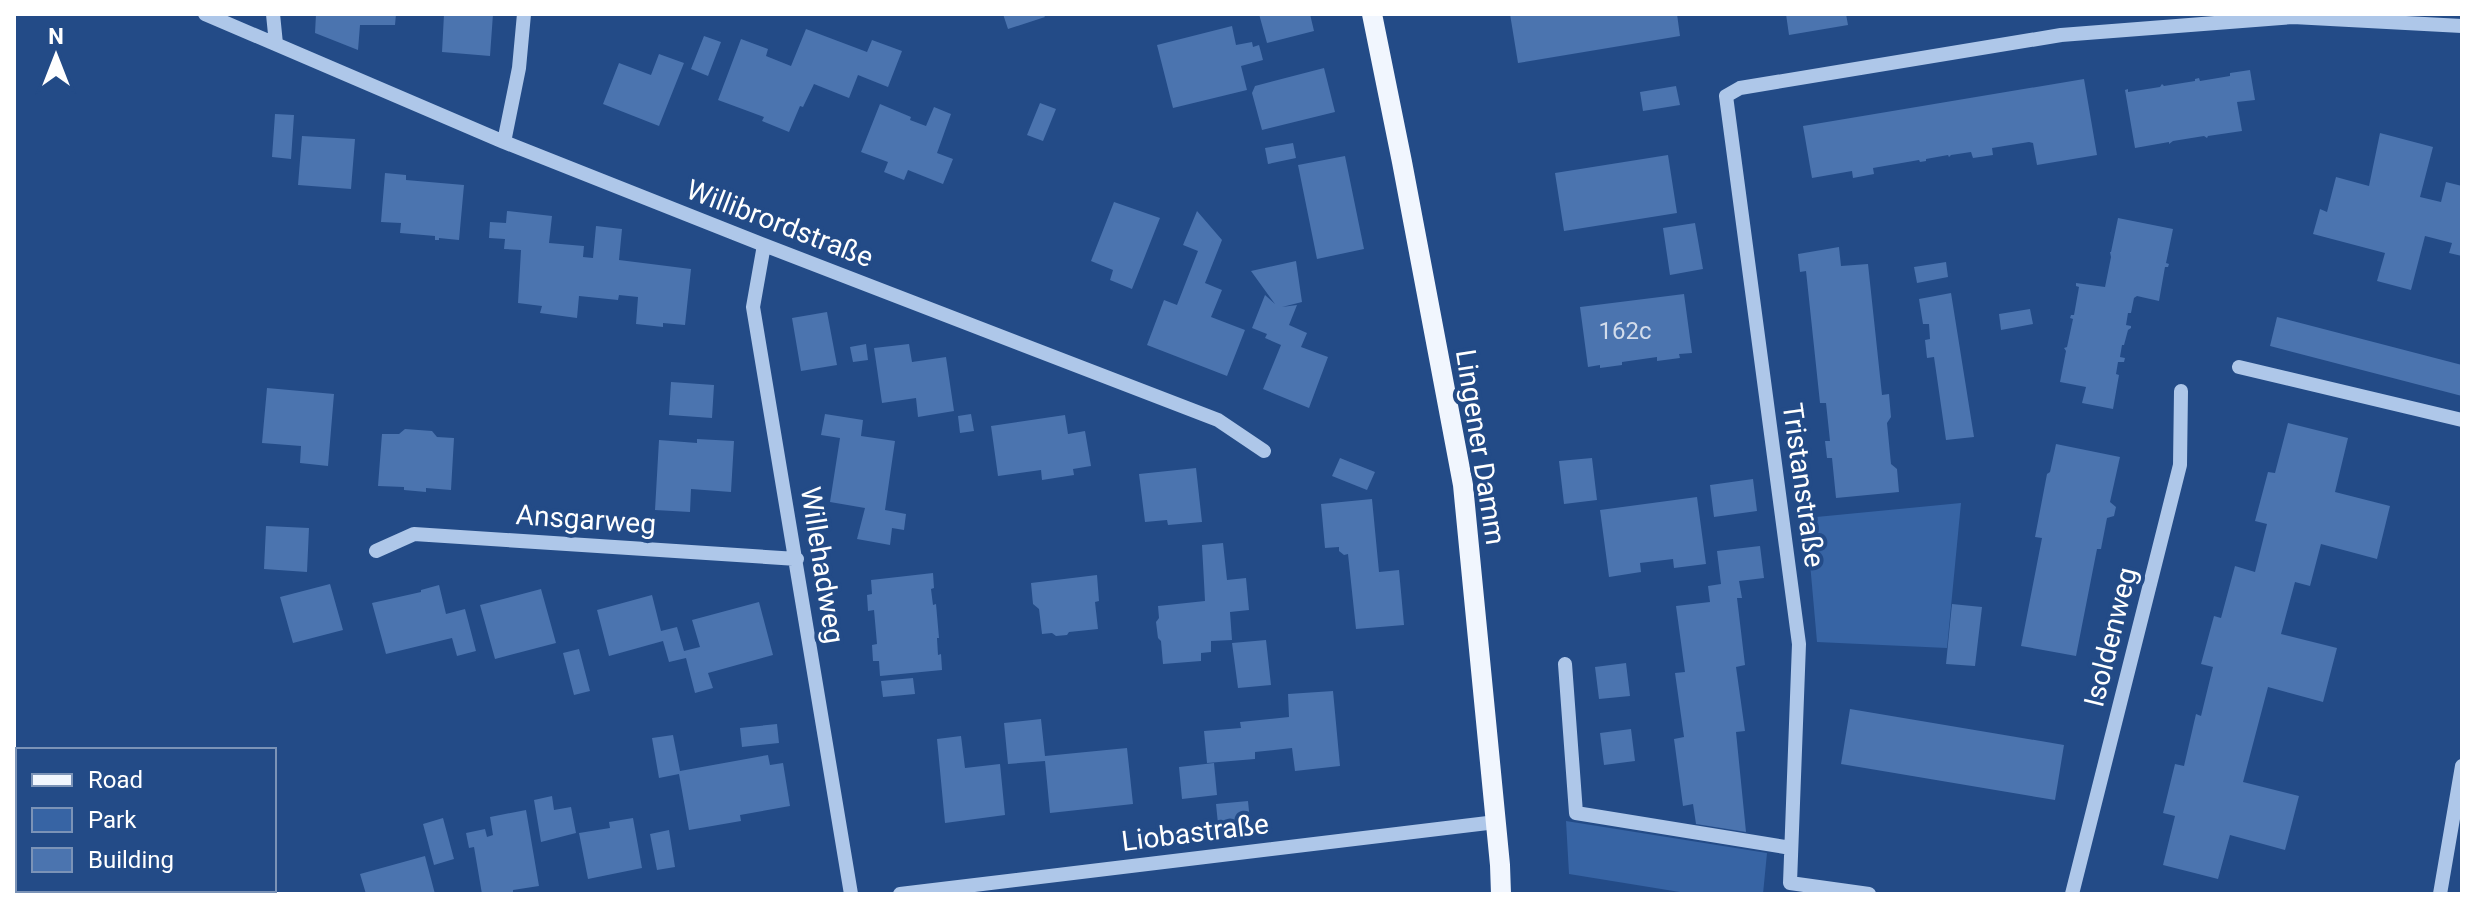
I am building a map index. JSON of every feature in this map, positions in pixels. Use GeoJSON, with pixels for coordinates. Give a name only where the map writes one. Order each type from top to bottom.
{"type":"FeatureCollection","features":[{"type":"Feature","properties":{"kind":"main road","name":"Lingener Damm"},"geometry":{"type":"LineString","coordinates":[[1372,14],[1463,485],[1501,894]]}},
{"type":"Feature","properties":{"kind":"street","name":"Willibrordstraße"},"geometry":{"type":"LineString","coordinates":[[205,14],[504,142],[1218,420],[1264,451]]}},
{"type":"Feature","properties":{"kind":"street"},"geometry":{"type":"LineString","coordinates":[[273,14],[276,44]]}},
{"type":"Feature","properties":{"kind":"street"},"geometry":{"type":"LineString","coordinates":[[504,142],[519,68],[524,14]]}},
{"type":"Feature","properties":{"kind":"street"},"geometry":{"type":"LineString","coordinates":[[2293,15],[2445,19],[2462,26]]}},
{"type":"Feature","properties":{"kind":"street","name":"Tristanstraße"},"geometry":{"type":"LineString","coordinates":[[1869,894],[1790,883],[1799,644],[1726,96],[1740,88],[2061,35],[2293,15]]}},
{"type":"Feature","properties":{"kind":"street","name":"Willehadweg"},"geometry":{"type":"LineString","coordinates":[[764,245],[753,307],[851,894]]}},
{"type":"Feature","properties":{"kind":"street"},"geometry":{"type":"LineString","coordinates":[[2239,367],[2462,420]]}},
{"type":"Feature","properties":{"kind":"street","name":"Isoldenweg"},"geometry":{"type":"LineString","coordinates":[[2072,894],[2180,465],[2181,391]]}},
{"type":"Feature","properties":{"kind":"street","name":"Ansgarweg"},"geometry":{"type":"LineString","coordinates":[[376,551],[414,534],[797,559]]}},
{"type":"Feature","properties":{"kind":"street"},"geometry":{"type":"LineString","coordinates":[[1565,664],[1576,813],[1791,848]]}},
{"type":"Feature","properties":{"kind":"street"},"geometry":{"type":"LineString","coordinates":[[2440,894],[2462,766]]}},
{"type":"Feature","properties":{"kind":"street","name":"Liobastraße"},"geometry":{"type":"LineString","coordinates":[[900,894],[1496,822]]}},
{"type":"Feature","properties":{"kind":"green space"},"geometry":{"type":"Polygon","coordinates":[[[1961,503],[1947,648],[1817,642],[1806,518],[1961,503]]]}},
{"type":"Feature","properties":{"kind":"green space"},"geometry":{"type":"Polygon","coordinates":[[[1566,821],[1767,853],[1763,894],[1692,894],[1569,874],[1566,821]]]}},
{"type":"Feature","properties":{"kind":"building"},"geometry":{"type":"Polygon","coordinates":[[[316,14],[396,14],[395,25],[360,25],[358,50],[315,33],[316,14]]]}},
{"type":"Feature","properties":{"kind":"building"},"geometry":{"type":"Polygon","coordinates":[[[444,14],[493,14],[490,56],[442,52],[444,14]]]}},
{"type":"Feature","properties":{"kind":"building"},"geometry":{"type":"Polygon","coordinates":[[[1003,14],[1043,14],[1045,17],[1008,29],[1003,14]]]}},
{"type":"Feature","properties":{"kind":"building"},"geometry":{"type":"Polygon","coordinates":[[[1259,14],[1310,14],[1314,31],[1267,43],[1259,14]]]}},
{"type":"Feature","properties":{"kind":"building"},"geometry":{"type":"Polygon","coordinates":[[[1510,14],[1677,14],[1680,36],[1518,63],[1510,14]]]}},
{"type":"Feature","properties":{"kind":"building"},"geometry":{"type":"Polygon","coordinates":[[[1786,14],[1846,14],[1848,25],[1789,35],[1786,14]]]}},
{"type":"Feature","properties":{"kind":"building"},"geometry":{"type":"Polygon","coordinates":[[[1232,26],[1236,45],[1252,42],[1253,47],[1259,45],[1263,60],[1241,66],[1247,90],[1173,108],[1157,45],[1232,26]]]}},
{"type":"Feature","properties":{"kind":"building"},"geometry":{"type":"Polygon","coordinates":[[[806,29],[867,52],[872,40],[902,51],[888,87],[858,75],[849,98],[814,84],[789,132],[762,121],[764,117],[718,100],[741,39],[768,49],[766,56],[791,66],[806,29]]]}},
{"type":"Feature","properties":{"kind":"building"},"geometry":{"type":"Polygon","coordinates":[[[704,36],[721,42],[708,76],[691,69],[704,36]]]}},
{"type":"Feature","properties":{"kind":"building"},"geometry":{"type":"Polygon","coordinates":[[[659,54],[684,63],[659,126],[603,104],[619,63],[651,75],[659,54]]]}},
{"type":"Feature","properties":{"kind":"building"},"geometry":{"type":"Polygon","coordinates":[[[1324,68],[1335,112],[1262,130],[1252,93],[1255,86],[1324,68]]]}},
{"type":"Feature","properties":{"kind":"building"},"geometry":{"type":"Polygon","coordinates":[[[2250,70],[2255,100],[2237,102],[2242,131],[2135,148],[2125,90],[2160,87],[2162,84],[2199,78],[2200,81],[2250,70]]]}},
{"type":"Feature","properties":{"kind":"building"},"geometry":{"type":"Polygon","coordinates":[[[2084,79],[2097,155],[2037,165],[2033,143],[2029,142],[1992,148],[1993,155],[1973,158],[1971,152],[1873,168],[1874,174],[1853,178],[1852,171],[1812,178],[1803,126],[2084,79]]]}},
{"type":"Feature","properties":{"kind":"building"},"geometry":{"type":"Polygon","coordinates":[[[1676,86],[1680,105],[1643,111],[1640,92],[1676,86]]]}},
{"type":"Feature","properties":{"kind":"building"},"geometry":{"type":"Polygon","coordinates":[[[1040,103],[1056,109],[1043,141],[1027,135],[1040,103]]]}},
{"type":"Feature","properties":{"kind":"building"},"geometry":{"type":"Polygon","coordinates":[[[880,104],[926,126],[934,107],[951,114],[937,153],[953,159],[943,184],[908,170],[904,180],[884,172],[888,162],[861,152],[880,104]]]}},
{"type":"Feature","properties":{"kind":"building"},"geometry":{"type":"Polygon","coordinates":[[[275,114],[294,115],[291,159],[272,157],[275,114]]]}},
{"type":"Feature","properties":{"kind":"building"},"geometry":{"type":"Polygon","coordinates":[[[2380,133],[2433,147],[2420,197],[2441,202],[2446,182],[2462,186],[2462,256],[2449,253],[2452,243],[2425,236],[2411,290],[2377,281],[2385,253],[2313,234],[2320,209],[2327,212],[2336,177],[2369,186],[2380,133]]]}},
{"type":"Feature","properties":{"kind":"building"},"geometry":{"type":"Polygon","coordinates":[[[302,136],[355,139],[351,189],[298,185],[302,136]]]}},
{"type":"Feature","properties":{"kind":"building"},"geometry":{"type":"Polygon","coordinates":[[[1293,143],[1296,158],[1268,164],[1265,148],[1293,143]]]}},
{"type":"Feature","properties":{"kind":"building"},"geometry":{"type":"Polygon","coordinates":[[[1668,155],[1677,213],[1564,231],[1555,173],[1668,155]]]}},
{"type":"Feature","properties":{"kind":"building"},"geometry":{"type":"Polygon","coordinates":[[[1345,156],[1364,249],[1317,259],[1298,165],[1345,156]]]}},
{"type":"Feature","properties":{"kind":"building"},"geometry":{"type":"Polygon","coordinates":[[[385,173],[406,175],[406,180],[464,185],[459,240],[435,240],[435,236],[400,233],[401,223],[381,222],[385,173]]]}},
{"type":"Feature","properties":{"kind":"building"},"geometry":{"type":"Polygon","coordinates":[[[1114,202],[1160,218],[1132,289],[1110,280],[1113,270],[1091,261],[1114,202]]]}},
{"type":"Feature","properties":{"kind":"building"},"geometry":{"type":"Polygon","coordinates":[[[507,211],[552,216],[549,243],[584,246],[583,257],[593,258],[596,226],[622,229],[619,260],[691,269],[685,325],[663,323],[663,327],[636,324],[638,297],[619,295],[618,300],[579,296],[577,318],[540,313],[542,306],[518,303],[521,250],[504,249],[505,239],[489,238],[490,222],[506,223],[507,211]]]}},
{"type":"Feature","properties":{"kind":"building"},"geometry":{"type":"Polygon","coordinates":[[[1197,211],[1222,240],[1205,283],[1222,290],[1211,317],[1245,330],[1227,376],[1147,345],[1164,300],[1177,305],[1198,251],[1183,245],[1197,211]]]}},
{"type":"Feature","properties":{"kind":"building"},"geometry":{"type":"Polygon","coordinates":[[[2118,218],[2173,229],[2166,263],[2169,264],[2165,267],[2159,301],[2137,296],[2131,313],[2128,313],[2126,325],[2131,328],[2122,345],[2120,357],[2125,358],[2124,362],[2118,362],[2113,409],[2082,403],[2086,387],[2060,382],[2064,348],[2067,347],[2073,319],[2070,318],[2074,315],[2079,287],[2076,283],[2105,287],[2118,218]]]}},
{"type":"Feature","properties":{"kind":"building"},"geometry":{"type":"Polygon","coordinates":[[[1695,223],[1703,269],[1670,275],[1663,228],[1695,223]]]}},
{"type":"Feature","properties":{"kind":"building"},"geometry":{"type":"Polygon","coordinates":[[[1839,247],[1841,266],[1868,264],[1882,395],[1889,394],[1891,417],[1887,423],[1891,464],[1897,469],[1899,492],[1836,498],[1832,458],[1827,458],[1825,441],[1830,441],[1826,403],[1820,403],[1806,271],[1800,272],[1798,254],[1839,247]]]}},
{"type":"Feature","properties":{"kind":"building"},"geometry":{"type":"Polygon","coordinates":[[[1296,261],[1302,302],[1282,307],[1297,305],[1289,325],[1307,333],[1301,347],[1328,357],[1309,408],[1263,389],[1281,345],[1265,338],[1267,334],[1252,328],[1265,295],[1275,304],[1251,271],[1296,261]]]}},
{"type":"Feature","properties":{"kind":"building"},"geometry":{"type":"Polygon","coordinates":[[[1946,262],[1948,277],[1917,283],[1914,267],[1946,262]]]}},
{"type":"Feature","properties":{"kind":"building"},"geometry":{"type":"Polygon","coordinates":[[[1951,293],[1974,437],[1946,440],[1934,357],[1927,358],[1925,340],[1930,339],[1929,324],[1923,324],[1919,299],[1951,293]]]}},
{"type":"Feature","properties":{"kind":"building"},"geometry":{"type":"Polygon","coordinates":[[[1684,294],[1692,353],[1679,354],[1680,358],[1657,361],[1657,357],[1622,362],[1622,365],[1588,367],[1580,307],[1684,294]]]}},
{"type":"Feature","properties":{"kind":"building"},"geometry":{"type":"Polygon","coordinates":[[[2030,309],[2033,324],[2001,330],[1999,314],[2030,309]]]}},
{"type":"Feature","properties":{"kind":"building"},"geometry":{"type":"Polygon","coordinates":[[[827,312],[837,365],[801,371],[792,318],[827,312]]]}},
{"type":"Feature","properties":{"kind":"building"},"geometry":{"type":"Polygon","coordinates":[[[2277,317],[2462,365],[2462,396],[2270,346],[2277,317]]]}},
{"type":"Feature","properties":{"kind":"building"},"geometry":{"type":"Polygon","coordinates":[[[866,344],[868,360],[853,362],[850,347],[866,344]]]}},
{"type":"Feature","properties":{"kind":"building"},"geometry":{"type":"Polygon","coordinates":[[[909,344],[912,362],[946,357],[954,411],[918,417],[916,398],[882,403],[874,348],[909,344]]]}},
{"type":"Feature","properties":{"kind":"building"},"geometry":{"type":"Polygon","coordinates":[[[671,382],[714,385],[712,418],[669,415],[671,382]]]}},
{"type":"Feature","properties":{"kind":"building"},"geometry":{"type":"Polygon","coordinates":[[[267,388],[334,394],[328,466],[300,463],[301,446],[262,443],[267,388]]]}},
{"type":"Feature","properties":{"kind":"building"},"geometry":{"type":"Polygon","coordinates":[[[825,414],[863,420],[861,436],[895,441],[885,510],[906,514],[904,530],[892,528],[890,545],[857,539],[865,508],[830,502],[840,438],[821,435],[825,414]]]}},
{"type":"Feature","properties":{"kind":"building"},"geometry":{"type":"Polygon","coordinates":[[[971,414],[974,431],[960,433],[958,416],[971,414]]]}},
{"type":"Feature","properties":{"kind":"building"},"geometry":{"type":"Polygon","coordinates":[[[1065,415],[1068,434],[1085,431],[1091,466],[1073,469],[1074,475],[1042,480],[1041,470],[998,476],[991,426],[1065,415]]]}},
{"type":"Feature","properties":{"kind":"building"},"geometry":{"type":"Polygon","coordinates":[[[2288,423],[2348,438],[2335,492],[2390,506],[2377,559],[2321,544],[2310,586],[2295,582],[2281,634],[2337,648],[2323,702],[2268,687],[2243,782],[2299,796],[2285,850],[2230,835],[2218,879],[2163,865],[2175,816],[2163,813],[2175,764],[2184,766],[2196,714],[2201,716],[2213,667],[2201,664],[2214,616],[2221,618],[2235,566],[2255,572],[2267,524],[2255,521],[2268,472],[2275,473],[2288,423]]]}},
{"type":"Feature","properties":{"kind":"building"},"geometry":{"type":"Polygon","coordinates":[[[405,429],[432,431],[437,437],[454,438],[451,490],[426,488],[426,492],[378,486],[382,434],[399,434],[405,429]]]}},
{"type":"Feature","properties":{"kind":"building"},"geometry":{"type":"Polygon","coordinates":[[[697,439],[734,441],[731,492],[691,489],[690,512],[655,510],[659,440],[697,443],[697,439]]]}},
{"type":"Feature","properties":{"kind":"building"},"geometry":{"type":"Polygon","coordinates":[[[2056,444],[2120,457],[2110,502],[2116,507],[2114,516],[2107,518],[2101,549],[2097,549],[2076,656],[2021,646],[2042,538],[2035,537],[2056,444]]]}},
{"type":"Feature","properties":{"kind":"building"},"geometry":{"type":"Polygon","coordinates":[[[1340,458],[1375,472],[1367,490],[1332,476],[1340,458]]]}},
{"type":"Feature","properties":{"kind":"building"},"geometry":{"type":"Polygon","coordinates":[[[1592,458],[1597,500],[1564,504],[1559,461],[1592,458]]]}},
{"type":"Feature","properties":{"kind":"building"},"geometry":{"type":"Polygon","coordinates":[[[1196,468],[1202,522],[1168,525],[1167,520],[1145,522],[1139,474],[1196,468]]]}},
{"type":"Feature","properties":{"kind":"building"},"geometry":{"type":"Polygon","coordinates":[[[1753,479],[1757,511],[1714,517],[1710,485],[1753,479]]]}},
{"type":"Feature","properties":{"kind":"building"},"geometry":{"type":"Polygon","coordinates":[[[1697,497],[1706,564],[1674,568],[1673,559],[1640,563],[1641,572],[1609,577],[1600,510],[1697,497]]]}},
{"type":"Feature","properties":{"kind":"building"},"geometry":{"type":"Polygon","coordinates":[[[1372,499],[1379,572],[1399,570],[1404,625],[1356,629],[1348,554],[1344,555],[1339,547],[1325,548],[1321,504],[1372,499]]]}},
{"type":"Feature","properties":{"kind":"building"},"geometry":{"type":"Polygon","coordinates":[[[266,526],[309,528],[307,572],[264,569],[266,526]]]}},
{"type":"Feature","properties":{"kind":"building"},"geometry":{"type":"Polygon","coordinates":[[[1223,543],[1227,580],[1246,578],[1249,610],[1230,612],[1232,640],[1211,641],[1211,652],[1201,653],[1201,661],[1163,664],[1156,622],[1159,618],[1158,606],[1205,601],[1202,545],[1223,543]]]}},
{"type":"Feature","properties":{"kind":"building"},"geometry":{"type":"Polygon","coordinates":[[[1760,546],[1764,578],[1739,581],[1742,598],[1737,598],[1745,665],[1736,667],[1745,731],[1736,732],[1746,832],[1696,824],[1693,804],[1683,806],[1674,739],[1684,737],[1675,673],[1685,672],[1676,606],[1710,602],[1708,586],[1721,584],[1717,551],[1760,546]]]}},
{"type":"Feature","properties":{"kind":"building"},"geometry":{"type":"Polygon","coordinates":[[[933,573],[934,588],[931,589],[933,605],[936,604],[938,655],[941,654],[942,670],[880,676],[879,661],[873,661],[872,645],[877,644],[874,610],[868,611],[867,595],[872,594],[871,580],[933,573]]]}},
{"type":"Feature","properties":{"kind":"building"},"geometry":{"type":"Polygon","coordinates":[[[1097,575],[1099,601],[1095,602],[1098,629],[1056,636],[1052,633],[1042,634],[1039,609],[1033,604],[1031,583],[1097,575]]]}},
{"type":"Feature","properties":{"kind":"building"},"geometry":{"type":"Polygon","coordinates":[[[330,584],[343,630],[293,643],[280,597],[330,584]]]}},
{"type":"Feature","properties":{"kind":"building"},"geometry":{"type":"Polygon","coordinates":[[[439,585],[446,614],[465,609],[476,651],[457,656],[452,638],[386,654],[372,603],[439,585]]]}},
{"type":"Feature","properties":{"kind":"building"},"geometry":{"type":"Polygon","coordinates":[[[541,589],[556,643],[495,659],[480,605],[541,589]]]}},
{"type":"Feature","properties":{"kind":"building"},"geometry":{"type":"Polygon","coordinates":[[[652,595],[661,631],[677,627],[684,651],[700,647],[692,620],[759,602],[773,655],[708,673],[713,688],[695,693],[686,658],[669,662],[663,641],[609,656],[597,610],[652,595]]]}},
{"type":"Feature","properties":{"kind":"building"},"geometry":{"type":"Polygon","coordinates":[[[1952,604],[1982,607],[1975,666],[1946,664],[1952,604]]]}},
{"type":"Feature","properties":{"kind":"building"},"geometry":{"type":"Polygon","coordinates":[[[1266,640],[1271,685],[1238,688],[1232,643],[1266,640]]]}},
{"type":"Feature","properties":{"kind":"building"},"geometry":{"type":"Polygon","coordinates":[[[579,649],[590,691],[574,695],[563,653],[579,649]]]}},
{"type":"Feature","properties":{"kind":"building"},"geometry":{"type":"Polygon","coordinates":[[[1626,663],[1630,696],[1599,699],[1595,667],[1626,663]]]}},
{"type":"Feature","properties":{"kind":"building"},"geometry":{"type":"Polygon","coordinates":[[[913,678],[915,694],[883,697],[881,681],[913,678]]]}},
{"type":"Feature","properties":{"kind":"building"},"geometry":{"type":"Polygon","coordinates":[[[1333,691],[1340,766],[1295,771],[1292,748],[1255,752],[1255,759],[1207,763],[1204,731],[1241,728],[1240,722],[1289,717],[1288,694],[1333,691]]]}},
{"type":"Feature","properties":{"kind":"building"},"geometry":{"type":"Polygon","coordinates":[[[1850,709],[2064,745],[2055,800],[1841,764],[1850,709]]]}},
{"type":"Feature","properties":{"kind":"building"},"geometry":{"type":"Polygon","coordinates":[[[1041,719],[1045,756],[1127,748],[1133,804],[1050,813],[1045,761],[1008,764],[1004,723],[1041,719]]]}},
{"type":"Feature","properties":{"kind":"building"},"geometry":{"type":"Polygon","coordinates":[[[777,724],[779,743],[742,747],[740,728],[777,724]]]}},
{"type":"Feature","properties":{"kind":"building"},"geometry":{"type":"Polygon","coordinates":[[[1631,729],[1635,761],[1604,765],[1600,733],[1631,729]]]}},
{"type":"Feature","properties":{"kind":"building"},"geometry":{"type":"Polygon","coordinates":[[[673,735],[680,771],[768,755],[770,765],[783,763],[790,806],[740,815],[741,821],[689,830],[679,774],[659,778],[652,738],[673,735]]]}},
{"type":"Feature","properties":{"kind":"building"},"geometry":{"type":"Polygon","coordinates":[[[961,736],[965,768],[1000,764],[1005,815],[945,823],[937,739],[961,736]]]}},
{"type":"Feature","properties":{"kind":"building"},"geometry":{"type":"Polygon","coordinates":[[[1214,763],[1217,795],[1182,799],[1179,767],[1214,763]]]}},
{"type":"Feature","properties":{"kind":"building"},"geometry":{"type":"Polygon","coordinates":[[[552,796],[554,810],[571,807],[576,833],[541,842],[534,800],[552,796]]]}},
{"type":"Feature","properties":{"kind":"building"},"geometry":{"type":"Polygon","coordinates":[[[1248,801],[1250,821],[1218,824],[1216,804],[1248,801]]]}},
{"type":"Feature","properties":{"kind":"building"},"geometry":{"type":"Polygon","coordinates":[[[526,810],[539,886],[513,890],[508,894],[482,894],[474,847],[469,848],[466,833],[485,829],[487,837],[493,835],[490,817],[526,810]]]}},
{"type":"Feature","properties":{"kind":"building"},"geometry":{"type":"Polygon","coordinates":[[[443,818],[454,859],[434,865],[423,824],[443,818]]]}},
{"type":"Feature","properties":{"kind":"building"},"geometry":{"type":"Polygon","coordinates":[[[633,818],[642,868],[588,879],[579,833],[610,828],[609,822],[633,818]]]}},
{"type":"Feature","properties":{"kind":"building"},"geometry":{"type":"Polygon","coordinates":[[[669,830],[675,867],[657,870],[650,834],[669,830]]]}},
{"type":"Feature","properties":{"kind":"building"},"geometry":{"type":"Polygon","coordinates":[[[425,856],[435,894],[366,894],[360,874],[425,856]]]}}]}
